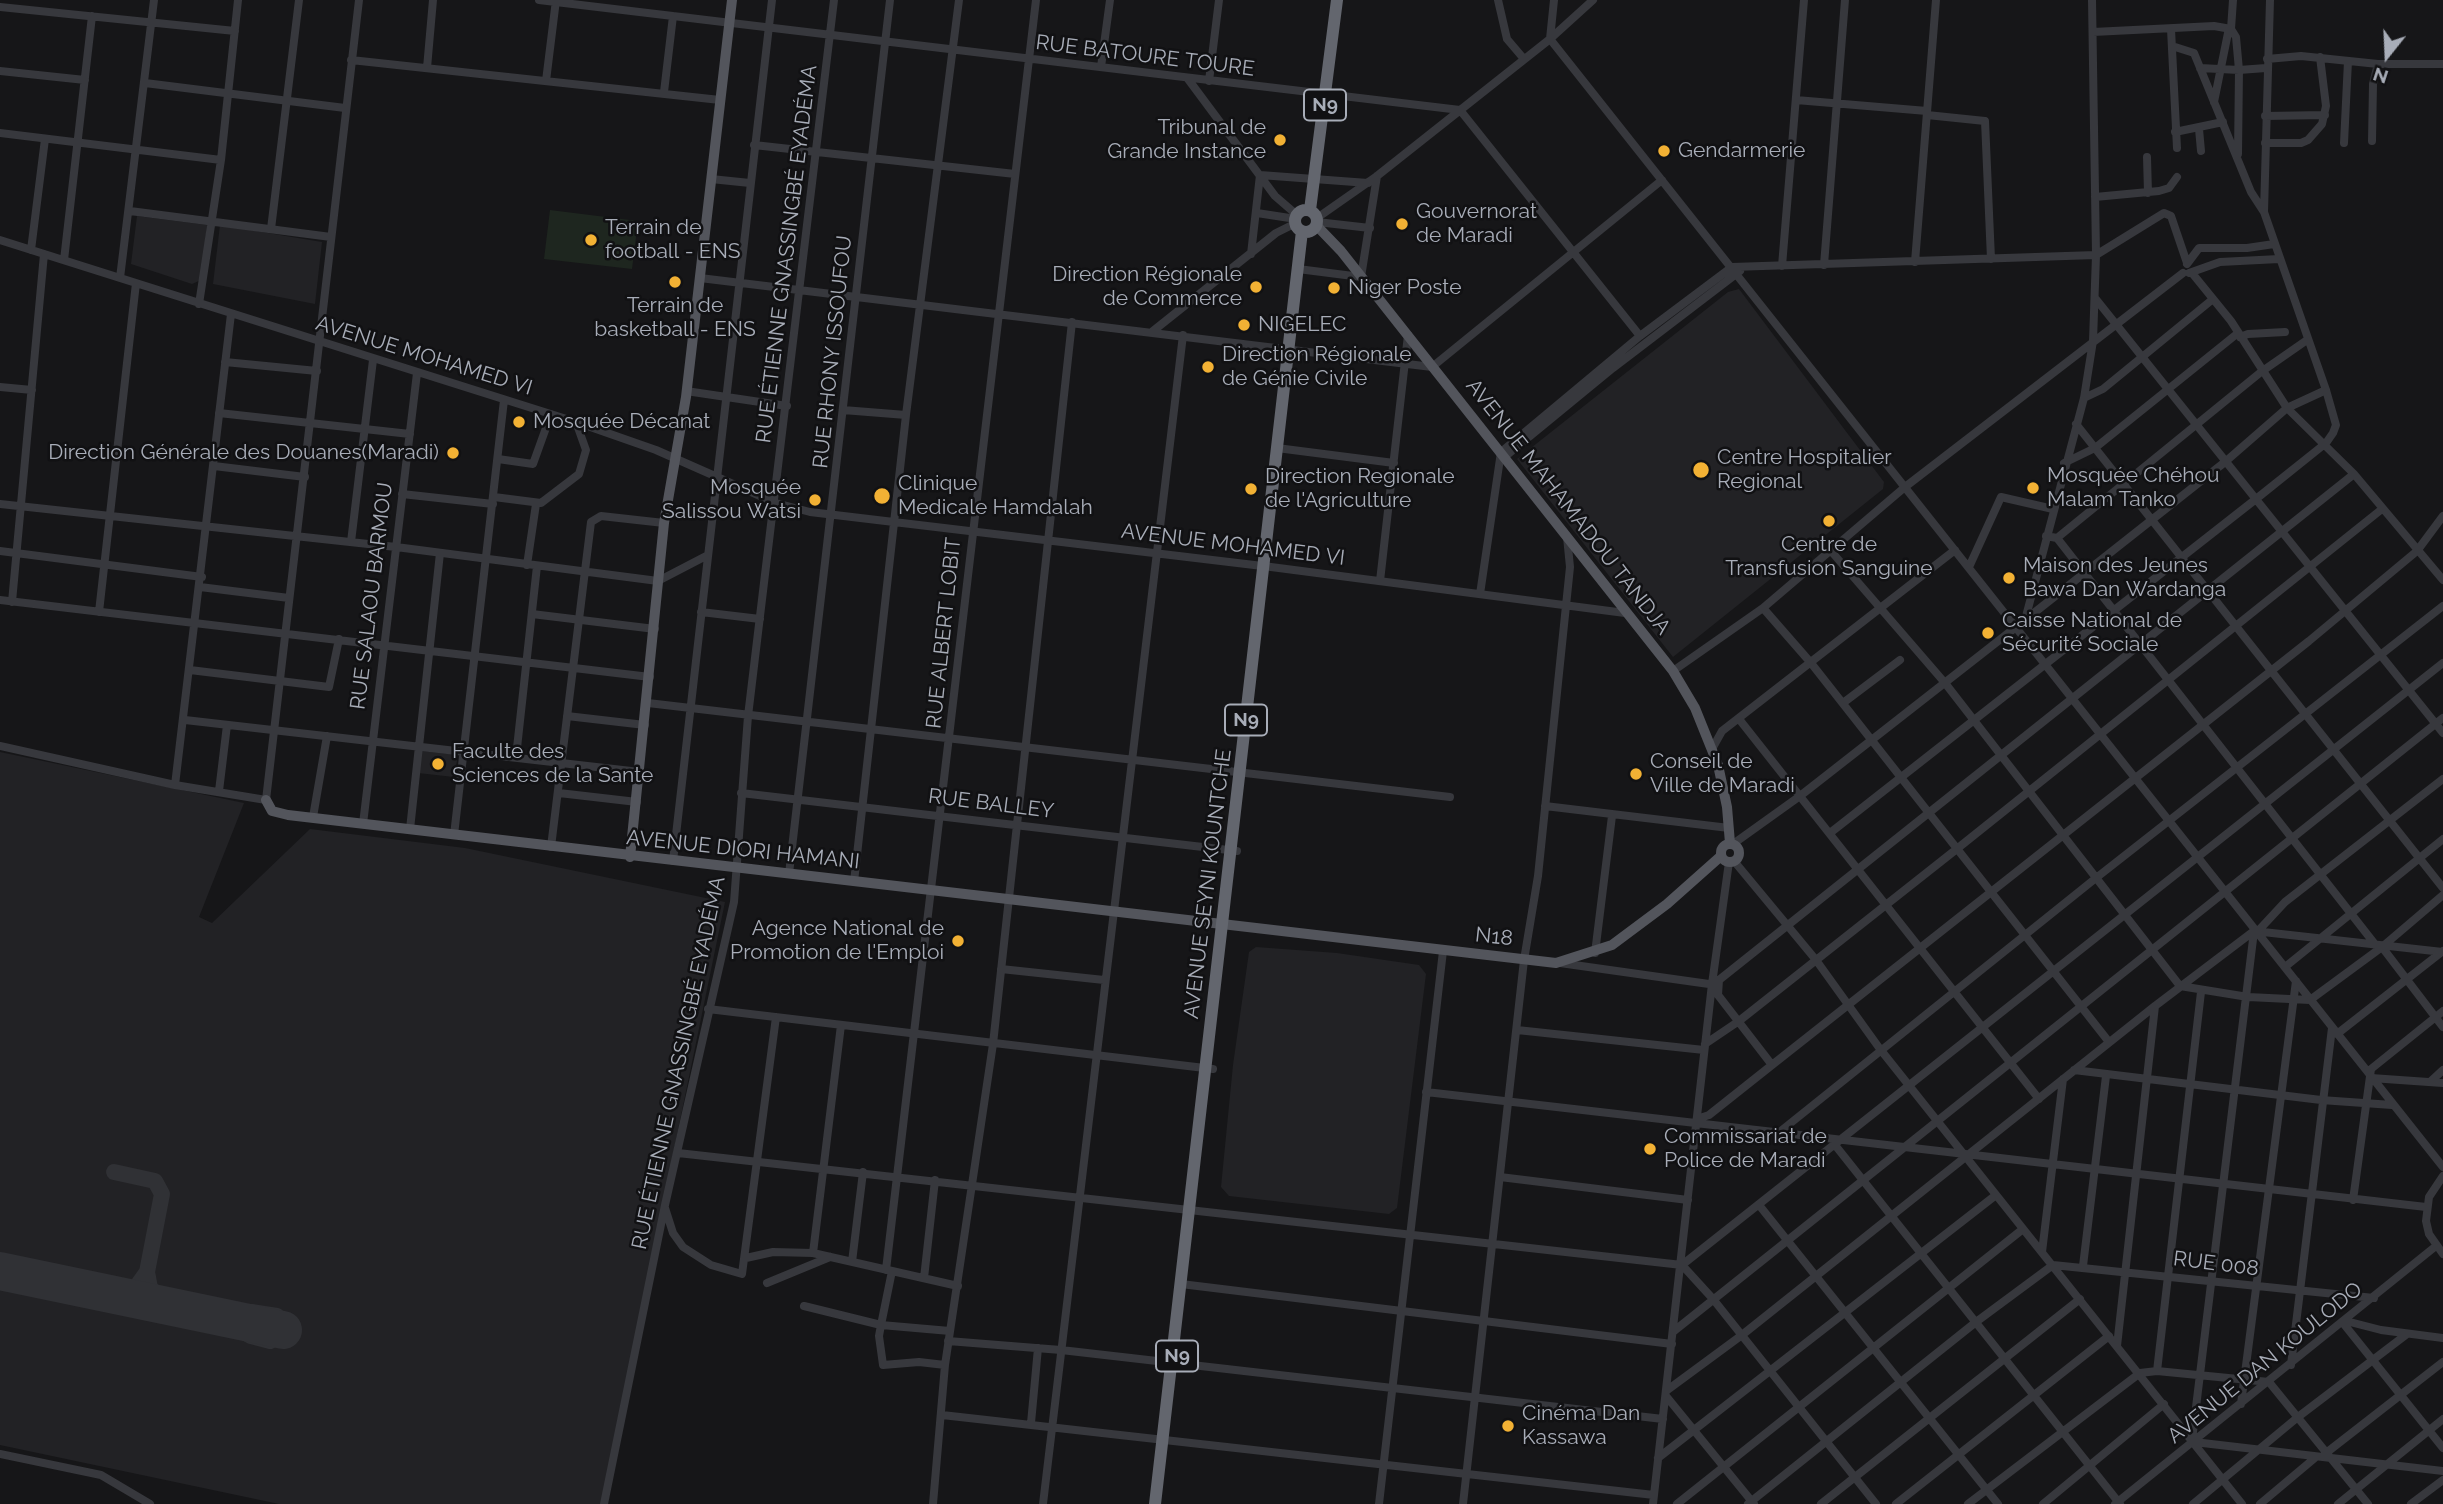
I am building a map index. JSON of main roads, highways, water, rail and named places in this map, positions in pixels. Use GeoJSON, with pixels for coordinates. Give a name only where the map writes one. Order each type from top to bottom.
{"type":"FeatureCollection","features":[{"type":"Feature","properties":{"kind":"highway","name":"AVENUE SEYNI KOUNTCHE"},"geometry":{"type":"LineString","coordinates":[[1165,1438],[1318,134],[1329,0]]}},
{"type":"Feature","properties":{"kind":"highway","name":"AVENUE SEYNI KOUNTCHE"},"geometry":{"type":"LineString","coordinates":[[1322,94],[1337,0]]}},
{"type":"Feature","properties":{"kind":"highway","name":"N9"},"geometry":{"type":"LineString","coordinates":[[1155,1504],[1165,1438]]}},
{"type":"Feature","properties":{"kind":"highway","name":"N9"},"geometry":{"type":"LineString","coordinates":[[1161,1504],[1165,1438]]}},
{"type":"Feature","properties":{"kind":"main road"},"geometry":{"type":"LineString","coordinates":[[630,857],[648,703],[664,523],[677,459],[686,391],[732,0]]}},
{"type":"Feature","properties":{"kind":"main road","name":"AVENUE MAHAMADOU TANDJA"},"geometry":{"type":"LineString","coordinates":[[1307,220],[1362,277],[1501,457],[1673,671],[1695,708],[1712,749],[1727,807],[1731,844],[1739,852],[1728,860]]}},
{"type":"Feature","properties":{"kind":"main road","name":"AVENUE DIORI HAMANI"},"geometry":{"type":"LineString","coordinates":[[266,800],[272,811],[279,813],[630,857],[1226,926]]}},
{"type":"Feature","properties":{"kind":"main road","name":"N18"},"geometry":{"type":"LineString","coordinates":[[1226,926],[1556,963],[1595,953],[1612,944],[1728,860],[1722,847],[1731,844]]}},
{"type":"Feature","properties":{"kind":"place","name":"Tribunal de Grande Instance"},"geometry":{"type":"Point","coordinates":[1280,140]}},
{"type":"Feature","properties":{"kind":"place","name":"Gendarmerie"},"geometry":{"type":"Point","coordinates":[1664,151]}},
{"type":"Feature","properties":{"kind":"place","name":"Gouvernorat de Maradi"},"geometry":{"type":"Point","coordinates":[1402,224]}},
{"type":"Feature","properties":{"kind":"place","name":"Terrain de football - ENS"},"geometry":{"type":"Point","coordinates":[591,240]}},
{"type":"Feature","properties":{"kind":"place","name":"Terrain de basketball - ENS"},"geometry":{"type":"Point","coordinates":[675,282]}},
{"type":"Feature","properties":{"kind":"place","name":"Direction Régionale de Commerce"},"geometry":{"type":"Point","coordinates":[1256,287]}},
{"type":"Feature","properties":{"kind":"place","name":"Niger Poste"},"geometry":{"type":"Point","coordinates":[1334,288]}},
{"type":"Feature","properties":{"kind":"place","name":"NIGELEC"},"geometry":{"type":"Point","coordinates":[1244,325]}},
{"type":"Feature","properties":{"kind":"place","name":"Direction Régionale de Génie Civile"},"geometry":{"type":"Point","coordinates":[1208,367]}},
{"type":"Feature","properties":{"kind":"place","name":"Mosquée Décanat"},"geometry":{"type":"Point","coordinates":[519,422]}},
{"type":"Feature","properties":{"kind":"place","name":"Direction Générale des Douanes(Maradi)"},"geometry":{"type":"Point","coordinates":[453,453]}},
{"type":"Feature","properties":{"kind":"place","name":"Centre Hospitalier Regional"},"geometry":{"type":"Point","coordinates":[1701,470]}},
{"type":"Feature","properties":{"kind":"place","name":"Mosquée Chéhou Malam Tanko"},"geometry":{"type":"Point","coordinates":[2033,488]}},
{"type":"Feature","properties":{"kind":"place","name":"Direction Regionale de l'Agriculture"},"geometry":{"type":"Point","coordinates":[1251,489]}},
{"type":"Feature","properties":{"kind":"place","name":"Clinique Medicale Hamdalah"},"geometry":{"type":"Point","coordinates":[882,496]}},
{"type":"Feature","properties":{"kind":"place","name":"Mosquée Salissou Watsi"},"geometry":{"type":"Point","coordinates":[815,500]}},
{"type":"Feature","properties":{"kind":"place","name":"Centre de Transfusion Sanguine"},"geometry":{"type":"Point","coordinates":[1829,521]}},
{"type":"Feature","properties":{"kind":"place","name":"Maison des Jeunes Bawa Dan Wardanga"},"geometry":{"type":"Point","coordinates":[2009,578]}},
{"type":"Feature","properties":{"kind":"place","name":"Caisse National de Sécurité Sociale"},"geometry":{"type":"Point","coordinates":[1988,633]}},
{"type":"Feature","properties":{"kind":"place","name":"Faculte des Sciences de la Sante"},"geometry":{"type":"Point","coordinates":[438,764]}},
{"type":"Feature","properties":{"kind":"place","name":"Conseil de Ville de Maradi"},"geometry":{"type":"Point","coordinates":[1636,774]}},
{"type":"Feature","properties":{"kind":"place","name":"Agence National de Promotion de l'Emploi"},"geometry":{"type":"Point","coordinates":[958,941]}},
{"type":"Feature","properties":{"kind":"place","name":"Commissariat de Police de Maradi"},"geometry":{"type":"Point","coordinates":[1650,1149]}},
{"type":"Feature","properties":{"kind":"place","name":"Cinéma Dan Kassawa"},"geometry":{"type":"Point","coordinates":[1508,1426]}}]}
